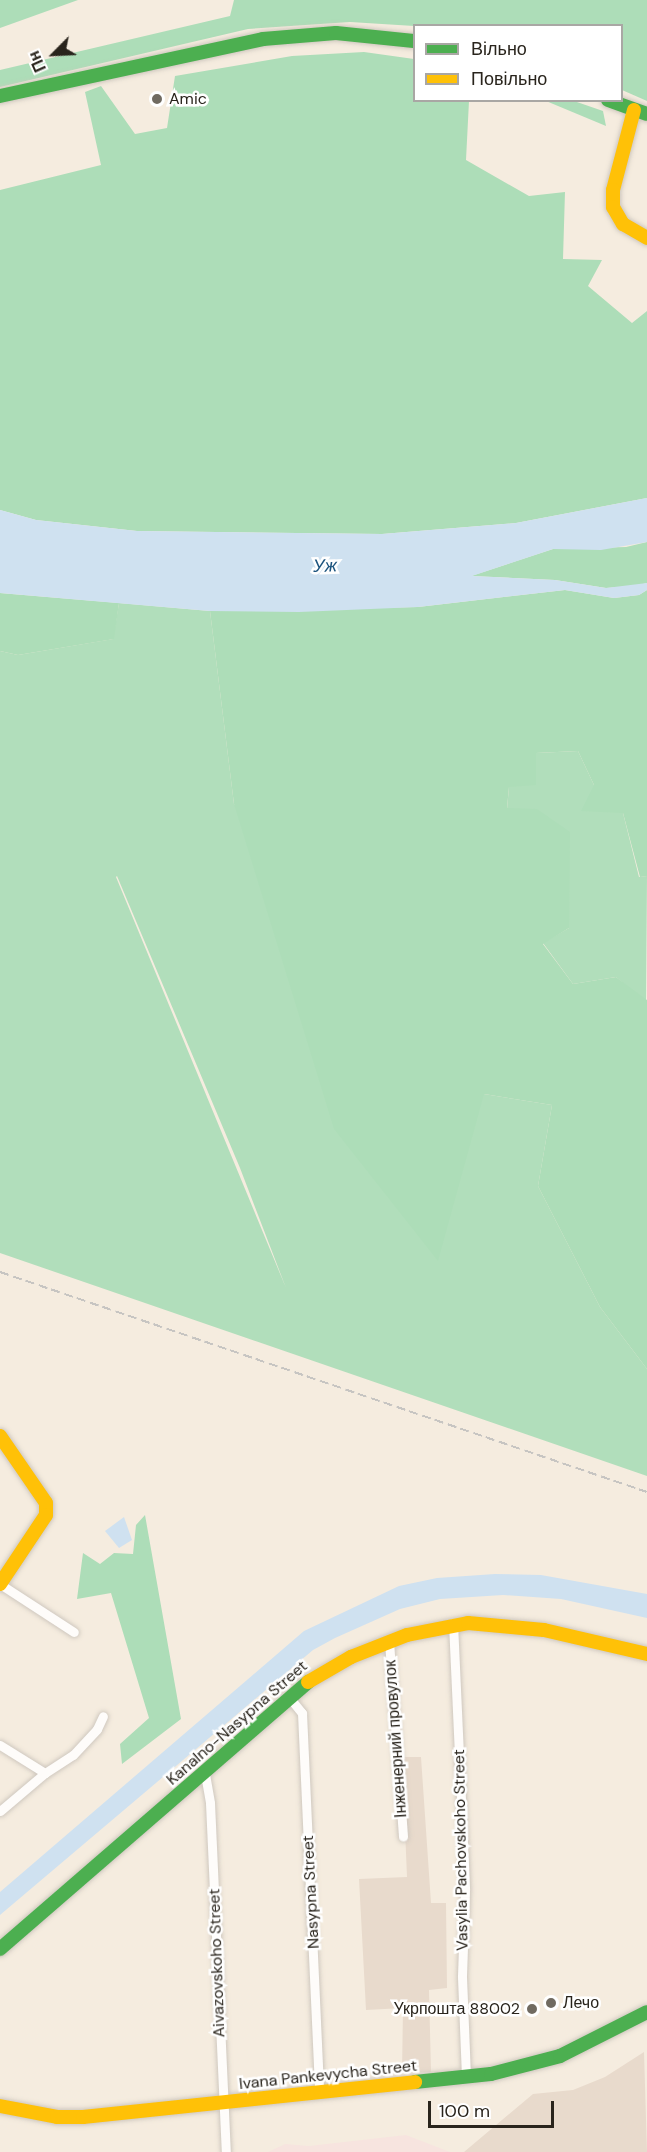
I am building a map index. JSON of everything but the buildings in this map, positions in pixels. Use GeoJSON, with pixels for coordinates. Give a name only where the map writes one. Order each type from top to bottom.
{"type":"FeatureCollection","features":[{"type":"Feature","properties":{"kind":"main road"},"geometry":{"type":"LineString","coordinates":[[0,96],[263,39],[336,33],[413,40]]}},
{"type":"Feature","properties":{"kind":"main road"},"geometry":{"type":"LineString","coordinates":[[613,102],[640,112],[613,190],[613,207],[623,224],[647,238]]}},
{"type":"Feature","properties":{"kind":"main road"},"geometry":{"type":"LineString","coordinates":[[0,1436],[46,1503],[46,1515],[0,1584]]}},
{"type":"Feature","properties":{"kind":"main road","name":"Kanalno-Nasypna Street"},"geometry":{"type":"LineString","coordinates":[[0,1949],[205,1774],[317,1674],[389,1641],[453,1623],[544,1630],[647,1654]]}},
{"type":"Feature","properties":{"kind":"main road","name":"Ivana Pankevycha Street"},"geometry":{"type":"LineString","coordinates":[[0,2106],[38,2114],[83,2117],[466,2078],[520,2068],[560,2056],[647,2012]]}},
{"type":"Feature","properties":{"kind":"street"},"geometry":{"type":"LineString","coordinates":[[0,1584],[74,1632]]}},
{"type":"Feature","properties":{"kind":"street","name":"Vasylia Pachovskoho Street"},"geometry":{"type":"LineString","coordinates":[[453,1623],[464,1878],[462,1977],[466,2078]]}},
{"type":"Feature","properties":{"kind":"street","name":"Інженерний провулок"},"geometry":{"type":"LineString","coordinates":[[389,1641],[404,1836]]}},
{"type":"Feature","properties":{"kind":"street","name":"Nasypna Street"},"geometry":{"type":"LineString","coordinates":[[289,1697],[302,1713],[319,2093]]}},
{"type":"Feature","properties":{"kind":"street"},"geometry":{"type":"LineString","coordinates":[[0,1811],[45,1773],[74,1755],[97,1729],[103,1716]]}},
{"type":"Feature","properties":{"kind":"street"},"geometry":{"type":"LineString","coordinates":[[0,1745],[45,1773]]}},
{"type":"Feature","properties":{"kind":"street","name":"Aivazovskoho Street"},"geometry":{"type":"LineString","coordinates":[[205,1774],[210,1803],[226,2152]]}},
{"type":"Feature","properties":{"kind":"shaded area"},"geometry":{"type":"Polygon","coordinates":[[[402,1757],[421,1757],[431,1903],[446,1903],[447,1988],[429,1990],[431,2072],[402,2073],[403,2008],[366,2010],[359,1879],[407,1877],[402,1757]]]}},
{"type":"Feature","properties":{"kind":"shaded area"},"geometry":{"type":"Polygon","coordinates":[[[644,2052],[647,2152],[464,2152],[533,2094],[573,2090],[605,2077],[644,2052]]]}},
{"type":"Feature","properties":{"kind":"shaded area"},"geometry":{"type":"Polygon","coordinates":[[[406,2135],[450,2152],[268,2152],[285,2144],[309,2146],[406,2135]]]}},
{"type":"Feature","properties":{"kind":"green space"},"geometry":{"type":"Polygon","coordinates":[[[0,0],[78,0],[0,28],[0,0]]]}},
{"type":"Feature","properties":{"kind":"green space"},"geometry":{"type":"Polygon","coordinates":[[[234,0],[647,0],[647,101],[623,90],[623,24],[413,24],[413,26],[350,22],[248,29],[0,87],[0,70],[230,16],[234,0]]]}},
{"type":"Feature","properties":{"kind":"green space"},"geometry":{"type":"Polygon","coordinates":[[[364,52],[413,59],[413,102],[469,102],[466,160],[529,196],[565,192],[563,259],[602,260],[588,286],[632,323],[647,311],[647,498],[516,523],[382,534],[137,531],[36,520],[0,510],[0,190],[101,165],[85,92],[101,86],[135,134],[167,128],[175,76],[292,56],[364,52]]]}},
{"type":"Feature","properties":{"kind":"green space"},"geometry":{"type":"Polygon","coordinates":[[[548,102],[577,102],[603,111],[606,126],[548,102]]]}},
{"type":"Feature","properties":{"kind":"green space"},"geometry":{"type":"Polygon","coordinates":[[[647,542],[647,583],[635,586],[606,588],[555,580],[471,576],[553,549],[626,547],[647,542]]]}},
{"type":"Feature","properties":{"kind":"green space"},"geometry":{"type":"Polygon","coordinates":[[[565,590],[614,598],[639,595],[647,590],[647,876],[640,877],[623,813],[581,811],[594,785],[578,751],[536,753],[536,785],[509,787],[507,808],[537,809],[570,832],[569,928],[543,944],[573,984],[616,977],[647,1000],[647,1369],[600,1307],[538,1186],[552,1105],[484,1094],[438,1261],[334,1129],[234,804],[210,611],[418,607],[565,590]]]}},
{"type":"Feature","properties":{"kind":"green space"},"geometry":{"type":"Polygon","coordinates":[[[0,593],[119,603],[114,639],[18,655],[0,651],[0,593]]]}},
{"type":"Feature","properties":{"kind":"green space"},"geometry":{"type":"Polygon","coordinates":[[[119,603],[210,611],[234,804],[484,1094],[552,1105],[538,1186],[600,1307],[647,1369],[647,1476],[0,1253],[0,651],[18,655],[113,639],[119,603]],[[117,876],[286,1288],[240,1168],[117,876]]]}},
{"type":"Feature","properties":{"kind":"green space"},"geometry":{"type":"Polygon","coordinates":[[[578,751],[594,785],[623,813],[639,877],[647,876],[646,1002],[616,977],[573,984],[543,943],[569,928],[507,809],[509,787],[536,753],[578,751]]]}},
{"type":"Feature","properties":{"kind":"green space"},"geometry":{"type":"Polygon","coordinates":[[[145,1515],[181,1719],[122,1764],[120,1744],[149,1718],[111,1593],[77,1599],[83,1553],[100,1564],[114,1553],[133,1554],[136,1525],[145,1515]]]}},
{"type":"Feature","properties":{"kind":"water","name":"Уж"},"geometry":{"type":"Polygon","coordinates":[[[647,498],[647,542],[601,550],[553,549],[472,576],[555,580],[606,588],[647,583],[647,590],[639,595],[614,598],[565,590],[418,607],[299,612],[210,611],[0,593],[0,510],[36,520],[137,531],[382,534],[516,523],[647,498]]]}},
{"type":"Feature","properties":{"kind":"water"},"geometry":{"type":"Polygon","coordinates":[[[124,1517],[132,1540],[119,1548],[105,1531],[124,1517]]]}},
{"type":"Feature","properties":{"kind":"water"},"geometry":{"type":"Polygon","coordinates":[[[495,1574],[541,1575],[647,1594],[647,1618],[561,1599],[503,1595],[440,1599],[400,1609],[335,1638],[313,1650],[0,1915],[0,1892],[304,1631],[399,1586],[437,1578],[495,1574]]]}},
{"type":"Feature","properties":{"kind":"railway"},"geometry":{"type":"LineString","coordinates":[[0,1272],[647,1492]]}},
{"type":"Feature","properties":{"kind":"traffic: fast"},"geometry":{"type":"LineString","coordinates":[[0,96],[263,39],[336,33],[413,41]]}},
{"type":"Feature","properties":{"kind":"traffic: fast"},"geometry":{"type":"LineString","coordinates":[[614,102],[647,114]]}},
{"type":"Feature","properties":{"kind":"traffic: fast"},"geometry":{"type":"LineString","coordinates":[[0,1949],[308,1682]]}},
{"type":"Feature","properties":{"kind":"traffic: fast"},"geometry":{"type":"LineString","coordinates":[[415,2082],[491,2074],[560,2056],[647,2012]]}},
{"type":"Feature","properties":{"kind":"traffic: slow"},"geometry":{"type":"LineString","coordinates":[[634,110],[613,190],[613,207],[623,224],[647,238]]}},
{"type":"Feature","properties":{"kind":"traffic: slow"},"geometry":{"type":"LineString","coordinates":[[0,1436],[46,1503],[46,1515],[0,1584]]}},
{"type":"Feature","properties":{"kind":"traffic: slow"},"geometry":{"type":"LineString","coordinates":[[308,1682],[351,1657],[407,1635],[468,1623],[544,1630],[647,1654]]}},
{"type":"Feature","properties":{"kind":"traffic: slow"},"geometry":{"type":"LineString","coordinates":[[0,2106],[57,2117],[83,2117],[415,2082]]}},
{"type":"Feature","properties":{"kind":"place","name":"Amic"},"geometry":{"type":"Point","coordinates":[157,99]}},
{"type":"Feature","properties":{"kind":"place","name":"Лечо"},"geometry":{"type":"Point","coordinates":[551,2003]}},
{"type":"Feature","properties":{"kind":"place","name":"Укрпошта 88002"},"geometry":{"type":"Point","coordinates":[532,2009]}}]}
